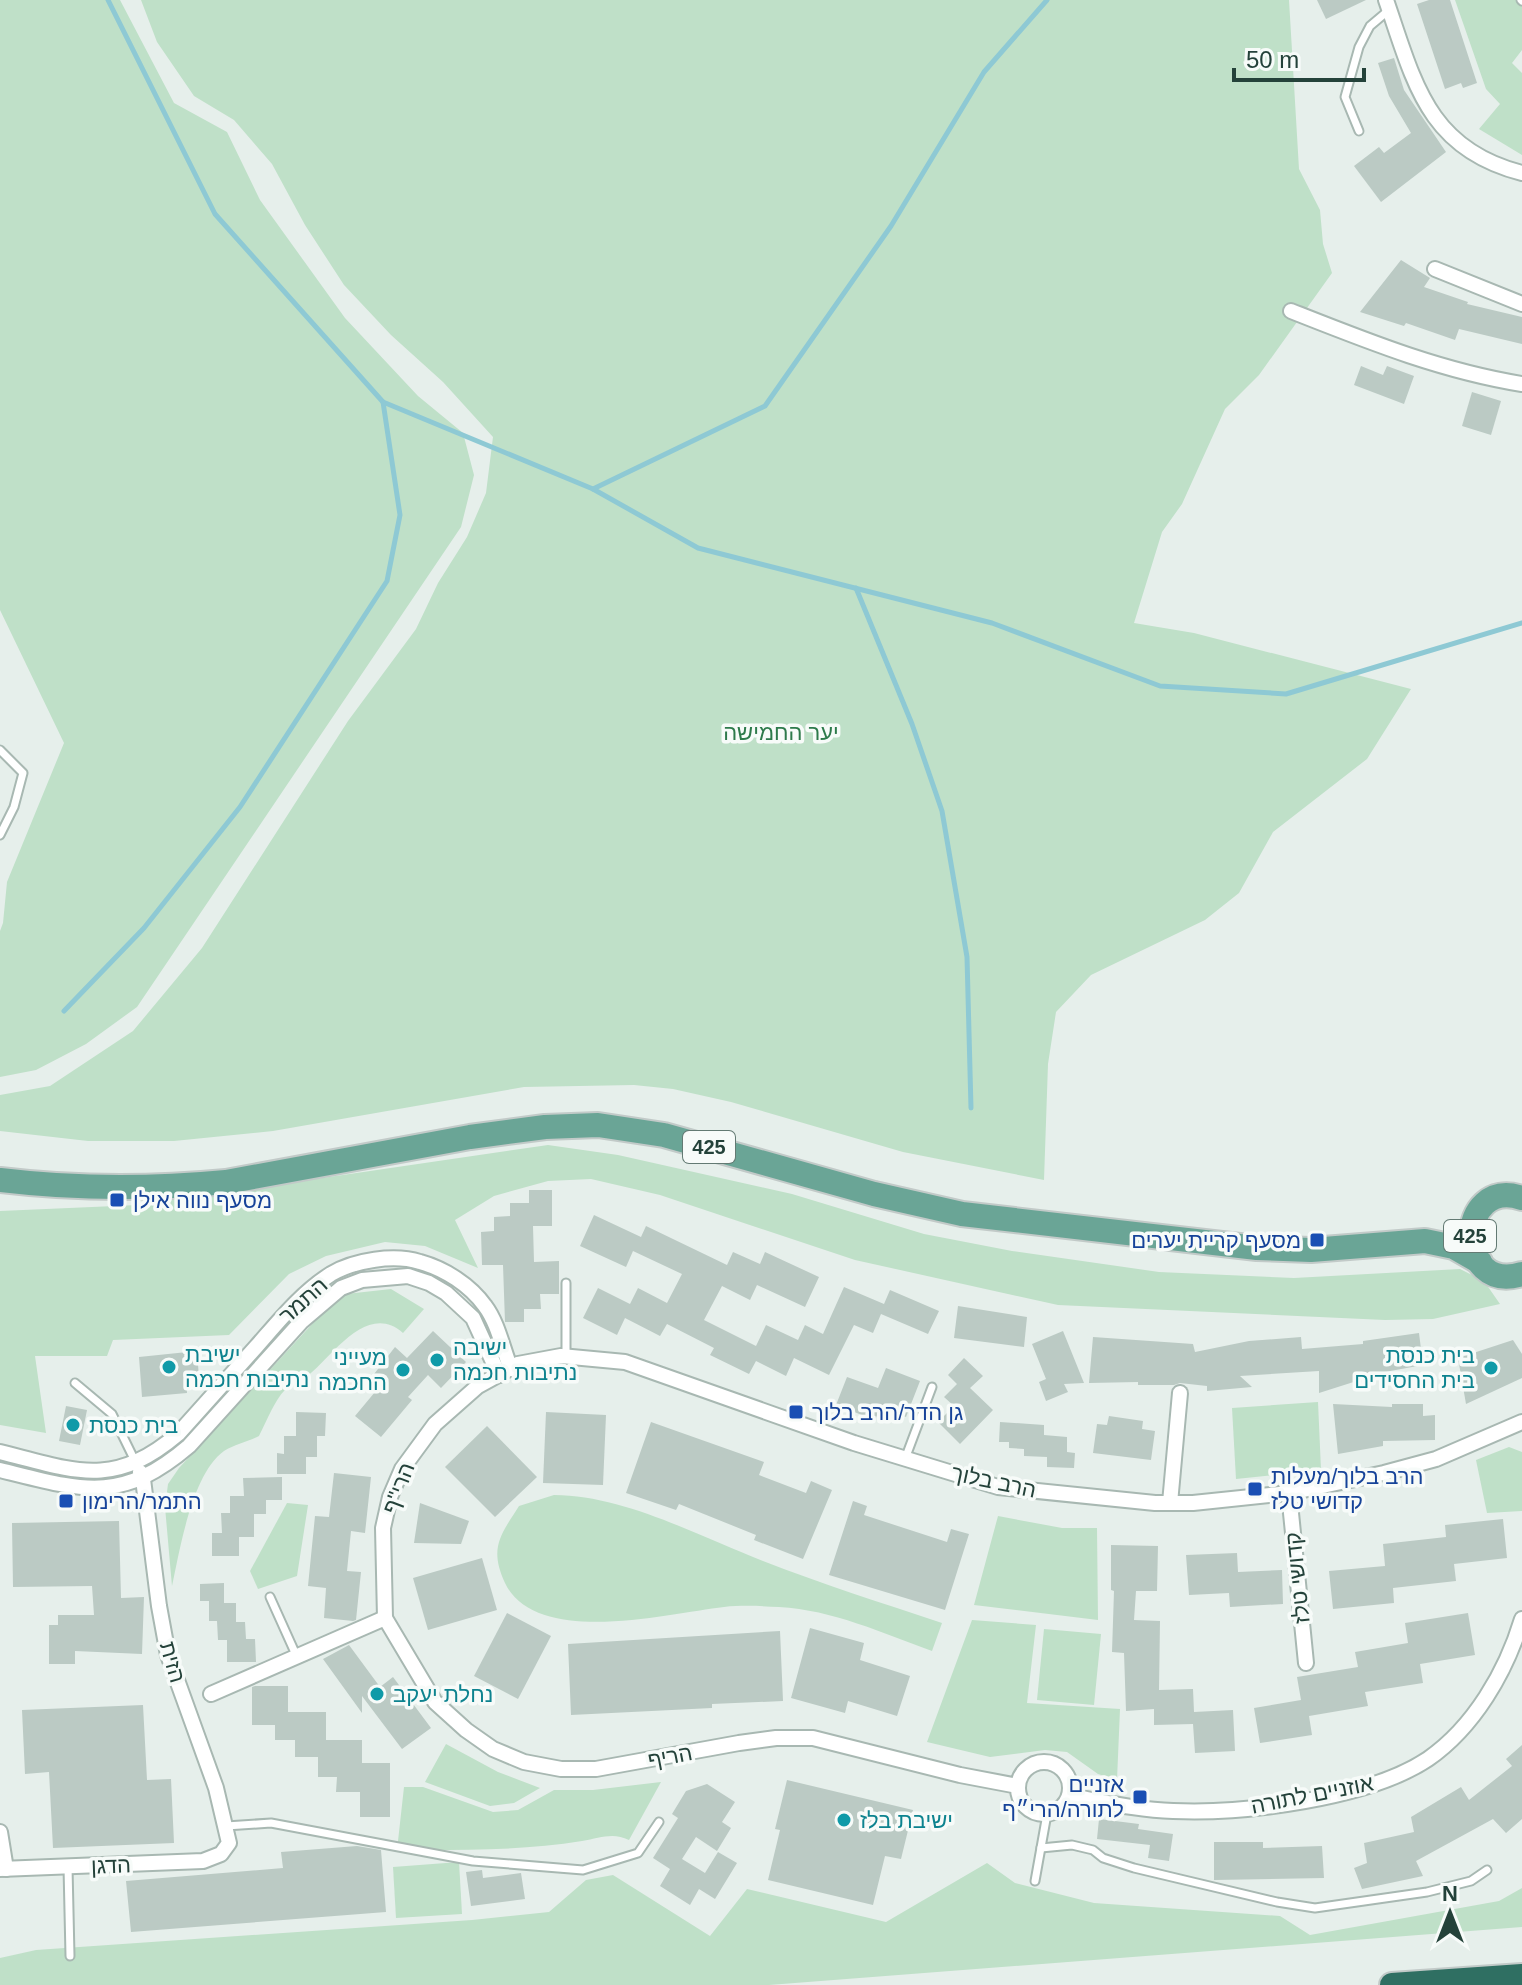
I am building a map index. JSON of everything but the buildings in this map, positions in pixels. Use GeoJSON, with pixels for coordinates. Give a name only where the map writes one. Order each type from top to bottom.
{"type":"FeatureCollection","features":[{"type":"Feature","properties":{"kind":"highway"},"geometry":{"type":"LineString","coordinates":[[1392,1985],[1522,1976]]}},
{"type":"Feature","properties":{"kind":"main road","name":"425"},"geometry":{"type":"LineString","coordinates":[[3,1181],[144,1187],[199,1185],[470,1137],[545,1127],[598,1125],[664,1135],[890,1198],[990,1218],[1257,1248],[1311,1250],[1441,1243],[1454,1247],[1490,1271],[1516,1280]]}},
{"type":"Feature","properties":{"kind":"main road","name":"425"},"geometry":{"type":"LineString","coordinates":[[1406,1243],[1461,1225],[1490,1202],[1503,1197],[1520,1197]]}},
{"type":"Feature","properties":{"kind":"main road","name":"425"},"geometry":{"type":"LineString","coordinates":[[1479,1211],[1470,1231],[1470,1242],[1480,1262]]}},
{"type":"Feature","properties":{"kind":"street"},"geometry":{"type":"LineString","coordinates":[[1387,5],[1417,91],[1431,114],[1476,155],[1522,173]]}},
{"type":"Feature","properties":{"kind":"street"},"geometry":{"type":"LineString","coordinates":[[1435,269],[1522,304]]}},
{"type":"Feature","properties":{"kind":"street"},"geometry":{"type":"LineString","coordinates":[[1291,311],[1410,358],[1522,384]]}},
{"type":"Feature","properties":{"kind":"street","name":"התמר"},"geometry":{"type":"LineString","coordinates":[[0,1454],[84,1471],[106,1471],[136,1463],[178,1434],[311,1289],[333,1273],[358,1263],[411,1259],[437,1267],[457,1279],[486,1308],[505,1372]]}},
{"type":"Feature","properties":{"kind":"street","name":"התמר"},"geometry":{"type":"LineString","coordinates":[[0,1470],[83,1488],[108,1488],[143,1479],[170,1463],[189,1446],[322,1302],[341,1288],[362,1280],[408,1276],[446,1293],[473,1318],[505,1372]]}},
{"type":"Feature","properties":{"kind":"street","name":"הרב בלוך"},"geometry":{"type":"LineString","coordinates":[[478,1386],[518,1364],[566,1357],[625,1362],[711,1394],[998,1487],[1170,1503],[1289,1493],[1397,1470],[1436,1459],[1522,1422]]}},
{"type":"Feature","properties":{"kind":"street","name":"הרי\"ף"},"geometry":{"type":"LineString","coordinates":[[385,1618],[383,1528],[390,1497],[416,1446],[435,1424],[478,1386]]}},
{"type":"Feature","properties":{"kind":"street"},"geometry":{"type":"LineString","coordinates":[[1170,1503],[1180,1393]]}},
{"type":"Feature","properties":{"kind":"street","name":"הרב בלוך"},"geometry":{"type":"LineString","coordinates":[[1488,1438],[1522,1409]]}},
{"type":"Feature","properties":{"kind":"street"},"geometry":{"type":"LineString","coordinates":[[1503,1431],[1522,1431]]}},
{"type":"Feature","properties":{"kind":"street","name":"הזית"},"geometry":{"type":"LineString","coordinates":[[136,1463],[143,1479],[168,1655],[216,1788],[226,1826],[229,1843],[221,1854]]}},
{"type":"Feature","properties":{"kind":"street","name":"קדושי טלז"},"geometry":{"type":"LineString","coordinates":[[1289,1493],[1306,1663]]}},
{"type":"Feature","properties":{"kind":"street"},"geometry":{"type":"LineString","coordinates":[[211,1694],[385,1618]]}},
{"type":"Feature","properties":{"kind":"street","name":"הריף"},"geometry":{"type":"LineString","coordinates":[[385,1618],[435,1702],[493,1749],[524,1762],[561,1769],[596,1769],[739,1743],[776,1738],[813,1738],[960,1775],[1018,1786]]}},
{"type":"Feature","properties":{"kind":"street","name":"אוזניים לתורה"},"geometry":{"type":"LineString","coordinates":[[1070,1796],[1172,1811],[1235,1809],[1348,1791],[1392,1777],[1427,1759],[1455,1736],[1488,1696],[1511,1650],[1522,1619]]}},
{"type":"Feature","properties":{"kind":"street"},"geometry":{"type":"LineString","coordinates":[[1050,1761],[1064,1770],[1069,1778],[1070,1796],[1064,1806],[1047,1814],[1030,1810],[1019,1795],[1020,1777],[1032,1764],[1050,1761]]}},
{"type":"Feature","properties":{"kind":"street"},"geometry":{"type":"LineString","coordinates":[[0,1832],[3,1869]]}},
{"type":"Feature","properties":{"kind":"street","name":"הדגן"},"geometry":{"type":"LineString","coordinates":[[3,1869],[191,1862],[221,1854]]}},
{"type":"Feature","properties":{"kind":"lane"},"geometry":{"type":"LineString","coordinates":[[1359,131],[1345,97],[1359,47],[1370,26],[1387,5]]}},
{"type":"Feature","properties":{"kind":"lane"},"geometry":{"type":"LineString","coordinates":[[0,750],[23,773],[14,807],[0,835]]}},
{"type":"Feature","properties":{"kind":"lane"},"geometry":{"type":"LineString","coordinates":[[566,1283],[566,1357]]}},
{"type":"Feature","properties":{"kind":"lane"},"geometry":{"type":"LineString","coordinates":[[75,1383],[112,1414],[136,1463]]}},
{"type":"Feature","properties":{"kind":"lane"},"geometry":{"type":"LineString","coordinates":[[905,1459],[932,1387]]}},
{"type":"Feature","properties":{"kind":"lane"},"geometry":{"type":"LineString","coordinates":[[270,1597],[297,1657]]}},
{"type":"Feature","properties":{"kind":"lane"},"geometry":{"type":"LineString","coordinates":[[1035,1881],[1047,1814]]}},
{"type":"Feature","properties":{"kind":"lane"},"geometry":{"type":"LineString","coordinates":[[226,1826],[271,1823],[473,1861],[583,1870],[638,1853],[659,1822]]}},
{"type":"Feature","properties":{"kind":"lane"},"geometry":{"type":"LineString","coordinates":[[1041,1848],[1072,1845],[1093,1850],[1103,1858],[1134,1868],[1315,1908],[1427,1892],[1471,1881],[1487,1870]]}},
{"type":"Feature","properties":{"kind":"lane"},"geometry":{"type":"LineString","coordinates":[[68,1867],[70,1956]]}},
{"type":"Feature","properties":{"kind":"green space"},"geometry":{"type":"Polygon","coordinates":[[[0,0],[120,0],[174,103],[227,132],[260,200],[345,318],[418,396],[463,433],[474,475],[461,527],[137,1007],[86,1044],[36,1070],[0,1077],[0,931],[7,882],[64,743],[0,610],[0,0]]]}},
{"type":"Feature","properties":{"kind":"green space","name":"יער החמישה"},"geometry":{"type":"Polygon","coordinates":[[[141,0],[1289,0],[1299,169],[1320,210],[1323,244],[1332,273],[1259,375],[1225,409],[1182,504],[1162,532],[1134,623],[1194,633],[1411,689],[1367,759],[1273,832],[1239,893],[1205,920],[1091,975],[1056,1012],[1048,1064],[1044,1180],[903,1152],[731,1102],[673,1089],[634,1085],[524,1087],[273,1131],[174,1141],[88,1141],[0,1131],[0,1095],[50,1086],[133,1031],[202,948],[348,721],[416,629],[438,583],[467,537],[486,493],[493,437],[443,382],[391,335],[344,285],[305,225],[272,164],[234,120],[194,96],[157,42],[141,0]]]}},
{"type":"Feature","properties":{"kind":"green space"},"geometry":{"type":"Polygon","coordinates":[[[1455,0],[1522,0],[1522,50],[1512,63],[1522,73],[1522,155],[1479,129],[1500,104],[1486,89],[1455,0]]]}},
{"type":"Feature","properties":{"kind":"green space"},"geometry":{"type":"Polygon","coordinates":[[[548,1145],[618,1155],[792,1194],[924,1234],[1012,1251],[1159,1272],[1294,1278],[1460,1269],[1484,1281],[1500,1304],[1433,1319],[1385,1320],[1058,1305],[855,1260],[660,1195],[591,1179],[548,1181],[494,1196],[455,1220],[478,1268],[425,1246],[385,1242],[326,1256],[289,1274],[229,1335],[113,1340],[107,1356],[35,1356],[46,1433],[0,1425],[0,1211],[138,1205],[548,1145]]]}},
{"type":"Feature","properties":{"kind":"green space"},"geometry":{"type":"Polygon","coordinates":[[[391,1289],[424,1309],[403,1333],[389,1325],[376,1324],[350,1336],[305,1378],[283,1392],[259,1436],[224,1451],[213,1462],[189,1513],[172,1586],[165,1507],[168,1484],[179,1468],[326,1309],[346,1294],[391,1289]]]}},
{"type":"Feature","properties":{"kind":"green space"},"geometry":{"type":"Polygon","coordinates":[[[1318,1402],[1321,1470],[1236,1479],[1232,1408],[1318,1402]]]}},
{"type":"Feature","properties":{"kind":"green space"},"geometry":{"type":"Polygon","coordinates":[[[1509,1447],[1522,1452],[1522,1511],[1487,1513],[1476,1460],[1509,1447]]]}},
{"type":"Feature","properties":{"kind":"green space"},"geometry":{"type":"Polygon","coordinates":[[[554,1495],[580,1497],[634,1509],[785,1569],[942,1623],[932,1651],[838,1617],[779,1607],[731,1606],[606,1622],[574,1621],[545,1615],[521,1603],[505,1583],[497,1551],[502,1534],[519,1506],[554,1495]]]}},
{"type":"Feature","properties":{"kind":"green space"},"geometry":{"type":"Polygon","coordinates":[[[287,1503],[308,1505],[297,1576],[258,1589],[250,1571],[287,1503]]]}},
{"type":"Feature","properties":{"kind":"green space"},"geometry":{"type":"Polygon","coordinates":[[[998,1516],[1062,1528],[1097,1528],[1098,1620],[974,1605],[998,1516]]]}},
{"type":"Feature","properties":{"kind":"green space"},"geometry":{"type":"Polygon","coordinates":[[[972,1620],[1036,1625],[1027,1703],[1120,1709],[1117,1780],[1098,1774],[1067,1752],[1045,1750],[990,1757],[927,1742],[972,1620]]]}},
{"type":"Feature","properties":{"kind":"green space"},"geometry":{"type":"Polygon","coordinates":[[[1044,1629],[1101,1634],[1094,1705],[1037,1700],[1044,1629]]]}},
{"type":"Feature","properties":{"kind":"green space"},"geometry":{"type":"Polygon","coordinates":[[[446,1744],[498,1772],[540,1788],[514,1803],[490,1806],[425,1782],[446,1744]]]}},
{"type":"Feature","properties":{"kind":"green space"},"geometry":{"type":"Polygon","coordinates":[[[661,1782],[629,1840],[612,1836],[513,1848],[397,1850],[404,1787],[423,1787],[493,1812],[518,1810],[554,1790],[593,1790],[661,1782]]]}},
{"type":"Feature","properties":{"kind":"green space"},"geometry":{"type":"Polygon","coordinates":[[[459,1862],[462,1914],[396,1918],[393,1867],[459,1862]]]}},
{"type":"Feature","properties":{"kind":"green space"},"geometry":{"type":"Polygon","coordinates":[[[987,1863],[1015,1883],[1094,1903],[1280,1916],[1310,1935],[1499,1901],[1522,1888],[1522,1927],[769,1985],[0,1985],[0,1958],[36,1950],[549,1912],[586,1880],[613,1875],[710,1936],[747,1889],[886,1922],[987,1863]]]}},
{"type":"Feature","properties":{"kind":"waterway"},"geometry":{"type":"LineString","coordinates":[[108,0],[215,214],[383,402],[593,489],[698,548],[992,623],[1160,686],[1286,694],[1522,623]]}},
{"type":"Feature","properties":{"kind":"waterway"},"geometry":{"type":"LineString","coordinates":[[593,489],[765,406],[891,226],[984,72],[1047,0]]}},
{"type":"Feature","properties":{"kind":"waterway"},"geometry":{"type":"LineString","coordinates":[[64,1011],[144,928],[240,807],[387,581],[400,515],[383,402]]}},
{"type":"Feature","properties":{"kind":"waterway"},"geometry":{"type":"LineString","coordinates":[[856,588],[912,724],[942,811],[967,957],[971,1108]]}},
{"type":"Feature","properties":{"kind":"place","name":"מסעף נווה אילן"},"geometry":{"type":"Point","coordinates":[117,1200]}},
{"type":"Feature","properties":{"kind":"place","name":"מסעף קריית יערים"},"geometry":{"type":"Point","coordinates":[1317,1240]}},
{"type":"Feature","properties":{"kind":"place","name":"ישיבה נתיבות חכמה"},"geometry":{"type":"Point","coordinates":[437,1360]}},
{"type":"Feature","properties":{"kind":"place","name":"ישיבת נתיבות חכמה"},"geometry":{"type":"Point","coordinates":[169,1367]}},
{"type":"Feature","properties":{"kind":"place","name":"בית כנסת בית החסידים"},"geometry":{"type":"Point","coordinates":[1491,1368]}},
{"type":"Feature","properties":{"kind":"place","name":"מעייני החכמה"},"geometry":{"type":"Point","coordinates":[403,1370]}},
{"type":"Feature","properties":{"kind":"place","name":"גן הדר/הרב בלוך"},"geometry":{"type":"Point","coordinates":[796,1412]}},
{"type":"Feature","properties":{"kind":"place","name":"בית כנסת"},"geometry":{"type":"Point","coordinates":[73,1425]}},
{"type":"Feature","properties":{"kind":"place","name":"הרב בלוך/מעלות קדושי טלז"},"geometry":{"type":"Point","coordinates":[1255,1489]}},
{"type":"Feature","properties":{"kind":"place","name":"התמר/הרימון"},"geometry":{"type":"Point","coordinates":[66,1501]}},
{"type":"Feature","properties":{"kind":"place","name":"נחלת יעקב"},"geometry":{"type":"Point","coordinates":[377,1694]}},
{"type":"Feature","properties":{"kind":"place","name":"אזניים לתורה/הרי״ף"},"geometry":{"type":"Point","coordinates":[1140,1797]}},
{"type":"Feature","properties":{"kind":"place","name":"ישיבת בלז"},"geometry":{"type":"Point","coordinates":[844,1820]}}]}
